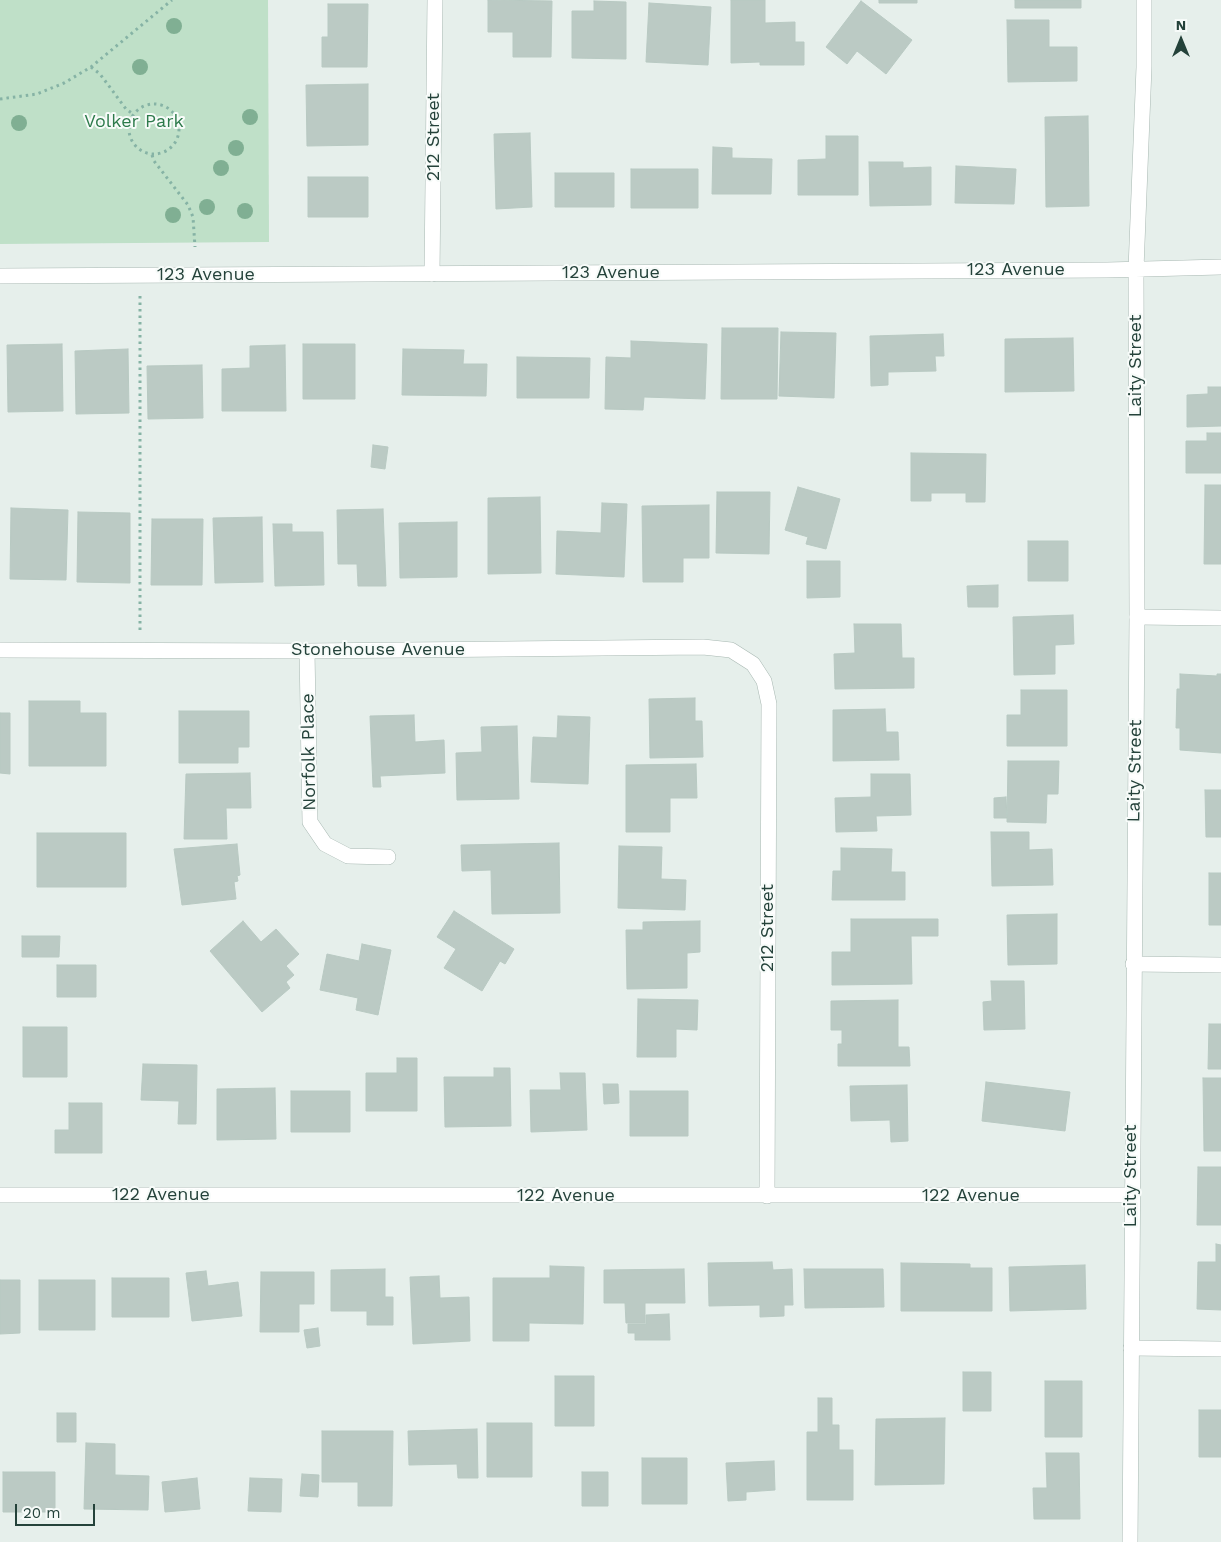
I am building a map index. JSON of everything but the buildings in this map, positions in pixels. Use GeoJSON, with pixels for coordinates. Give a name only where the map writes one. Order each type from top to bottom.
{"type":"FeatureCollection","features":[{"type":"Feature","properties":{"kind":"street","name":"212 Street"},"geometry":{"type":"LineString","coordinates":[[432,274],[435,0]]}},
{"type":"Feature","properties":{"kind":"street","name":"Laity Street"},"geometry":{"type":"LineString","coordinates":[[1130,1542],[1131,1195],[1137,617],[1136,269],[1144,67],[1144,0]]}},
{"type":"Feature","properties":{"kind":"street","name":"123 Avenue"},"geometry":{"type":"LineString","coordinates":[[0,276],[1136,269],[1221,266]]}},
{"type":"Feature","properties":{"kind":"street"},"geometry":{"type":"LineString","coordinates":[[1137,617],[1221,618]]}},
{"type":"Feature","properties":{"kind":"street","name":"Stonehouse Avenue"},"geometry":{"type":"LineString","coordinates":[[0,650],[307,651],[703,647],[731,650],[753,664]]}},
{"type":"Feature","properties":{"kind":"street","name":"Norfolk Place"},"geometry":{"type":"LineString","coordinates":[[307,651],[310,822],[325,844],[348,856],[388,857]]}},
{"type":"Feature","properties":{"kind":"street","name":"212 Street"},"geometry":{"type":"LineString","coordinates":[[753,664],[764,681],[769,704],[767,1196]]}},
{"type":"Feature","properties":{"kind":"street"},"geometry":{"type":"LineString","coordinates":[[1133,964],[1221,965]]}},
{"type":"Feature","properties":{"kind":"street","name":"122 Avenue"},"geometry":{"type":"LineString","coordinates":[[0,1195],[1131,1195]]}},
{"type":"Feature","properties":{"kind":"street"},"geometry":{"type":"LineString","coordinates":[[1130,1348],[1221,1349]]}},
{"type":"Feature","properties":{"kind":"path"},"geometry":{"type":"LineString","coordinates":[[0,99],[37,94],[64,83],[91,67],[172,0]]}},
{"type":"Feature","properties":{"kind":"path"},"geometry":{"type":"LineString","coordinates":[[91,67],[100,74],[126,109],[133,114]]}},
{"type":"Feature","properties":{"kind":"path"},"geometry":{"type":"LineString","coordinates":[[156,103],[168,108],[176,116],[179,126],[178,137],[172,147],[163,153],[152,155],[137,148],[128,135],[128,124],[133,114],[141,106],[156,103]]}},
{"type":"Feature","properties":{"kind":"path"},"geometry":{"type":"LineString","coordinates":[[152,155],[154,161],[188,205],[194,217],[196,247]]}},
{"type":"Feature","properties":{"kind":"path"},"geometry":{"type":"LineString","coordinates":[[140,276],[140,650]]}},
{"type":"Feature","properties":{"kind":"green space","name":"Volker Park"},"geometry":{"type":"Polygon","coordinates":[[[0,0],[268,0],[269,242],[0,244],[0,0]]]}}]}
